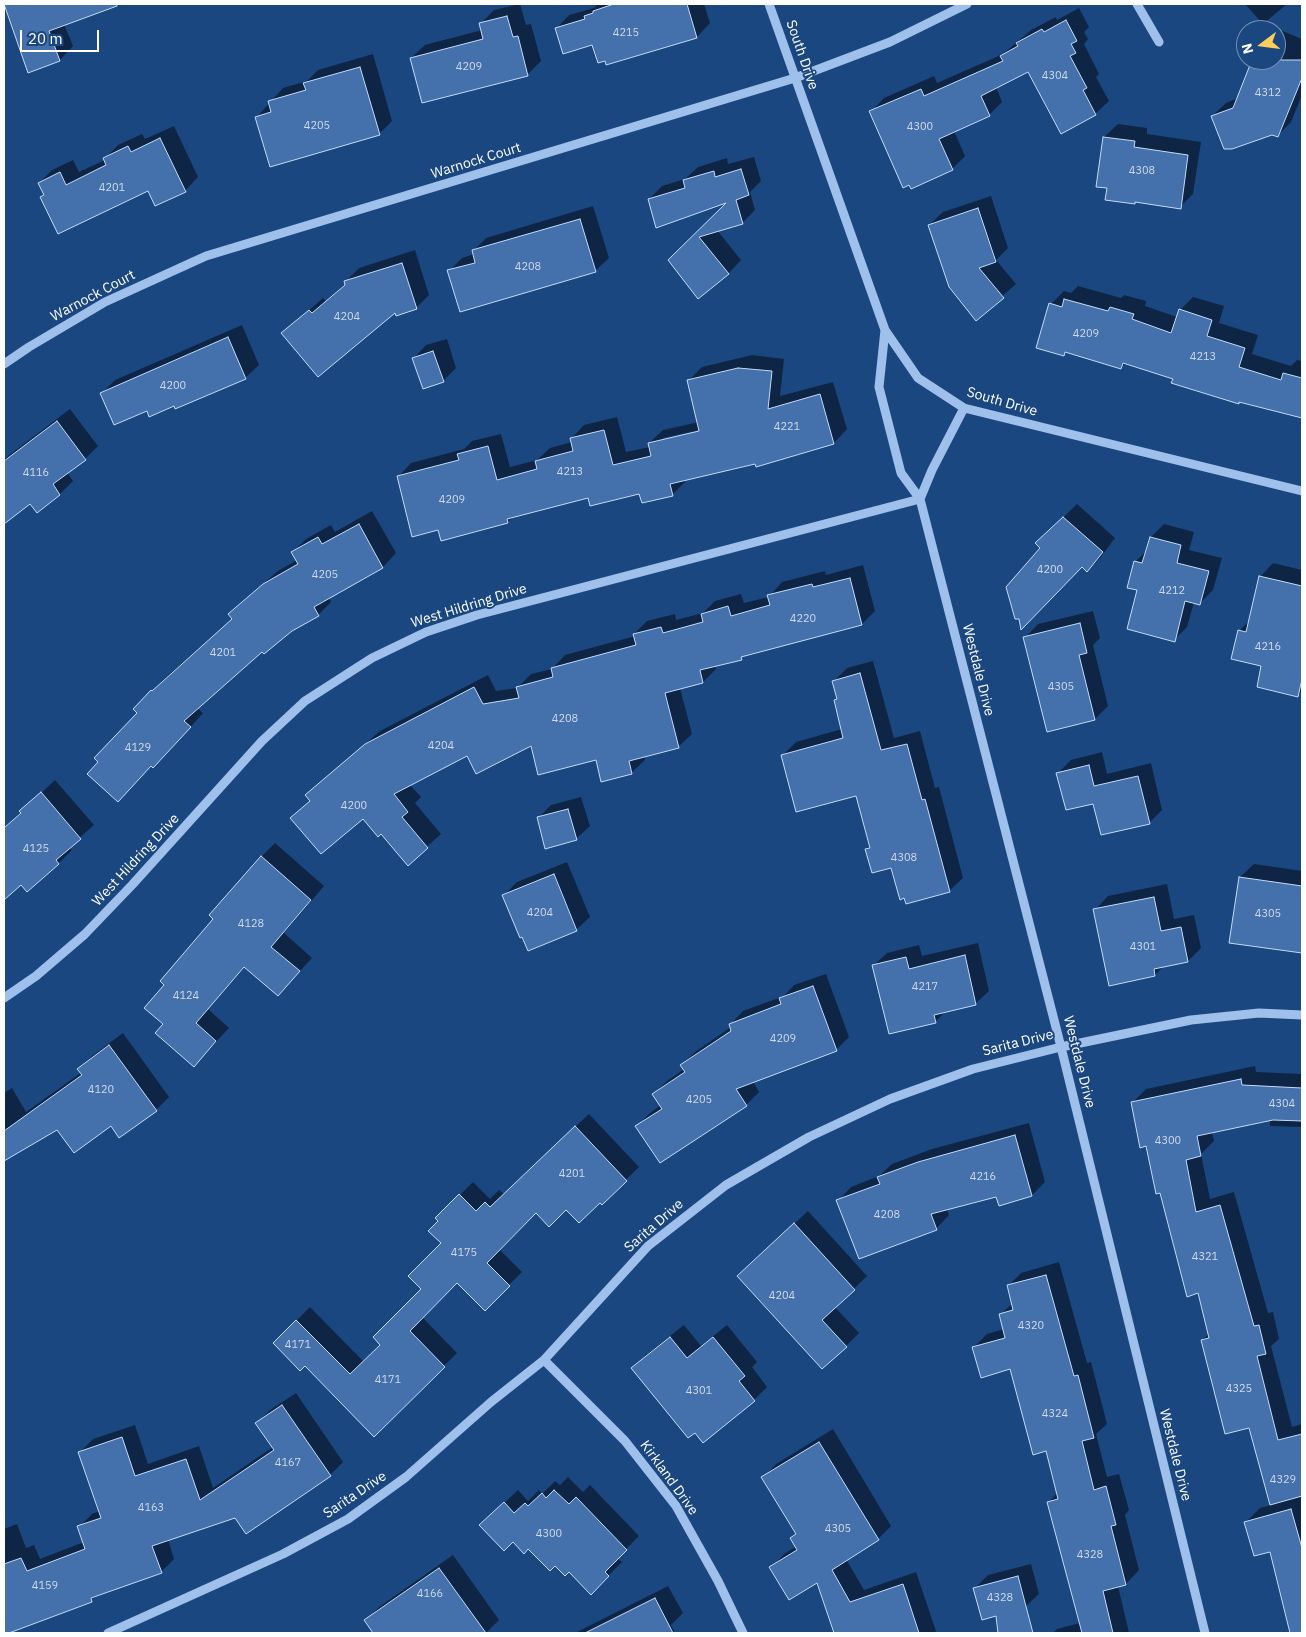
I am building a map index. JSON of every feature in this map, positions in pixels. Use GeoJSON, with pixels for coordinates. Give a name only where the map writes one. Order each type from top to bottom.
{"type":"FeatureCollection","features":[{"type":"Feature","properties":{"kind":"street","name":"South Drive"},"geometry":{"type":"LineString","coordinates":[[769,4],[885,330],[918,378],[964,408],[1302,491]]}},
{"type":"Feature","properties":{"kind":"street","name":"Warnock Court"},"geometry":{"type":"LineString","coordinates":[[4,364],[105,302],[206,256],[795,78],[890,42],[967,4]]}},
{"type":"Feature","properties":{"kind":"street"},"geometry":{"type":"LineString","coordinates":[[1137,4],[1159,42]]}},
{"type":"Feature","properties":{"kind":"street","name":"Westdale Drive"},"geometry":{"type":"LineString","coordinates":[[885,330],[879,386],[901,473],[920,499],[1061,1046],[1205,1633]]}},
{"type":"Feature","properties":{"kind":"street"},"geometry":{"type":"LineString","coordinates":[[920,499],[932,470],[964,408]]}},
{"type":"Feature","properties":{"kind":"street","name":"West Hildring Drive"},"geometry":{"type":"LineString","coordinates":[[4,998],[36,976],[86,934],[269,734],[305,701],[372,658],[426,632],[477,615],[920,499]]}},
{"type":"Feature","properties":{"kind":"street","name":"Sarita Drive"},"geometry":{"type":"LineString","coordinates":[[108,1633],[283,1554],[348,1519],[406,1477],[491,1402],[544,1360],[648,1246],[726,1185],[809,1137],[890,1098],[973,1069],[1061,1046],[1191,1020],[1259,1013],[1302,1015]]}},
{"type":"Feature","properties":{"kind":"street","name":"Kirkland Drive"},"geometry":{"type":"LineString","coordinates":[[544,1360],[625,1441],[676,1506],[718,1581],[743,1633]]}},
{"type":"Feature","properties":{"kind":"building"},"geometry":{"type":"Polygon","coordinates":[[[4,4],[117,4],[117,6],[49,31],[60,61],[28,73],[4,4]]]}},
{"type":"Feature","properties":{"kind":"building"},"geometry":{"type":"Polygon","coordinates":[[[614,4],[687,4],[697,38],[606,65],[605,61],[598,63],[592,45],[563,54],[555,28],[585,19],[584,16],[593,13],[593,11],[614,4]]]}},
{"type":"Feature","properties":{"kind":"building"},"geometry":{"type":"Polygon","coordinates":[[[507,16],[513,37],[518,36],[528,76],[422,103],[410,58],[483,39],[479,23],[507,16]]]}},
{"type":"Feature","properties":{"kind":"building"},"geometry":{"type":"Polygon","coordinates":[[[1066,20],[1077,41],[1071,44],[1076,53],[1070,56],[1087,88],[1083,90],[1096,115],[1061,134],[1028,72],[981,96],[990,116],[939,139],[953,170],[911,189],[909,185],[903,188],[869,111],[921,89],[924,96],[1003,61],[1000,56],[1018,46],[1016,43],[1042,29],[1044,32],[1066,20]]]}},
{"type":"Feature","properties":{"kind":"building"},"geometry":{"type":"Polygon","coordinates":[[[1286,60],[1302,60],[1302,78],[1278,137],[1272,135],[1232,149],[1224,149],[1211,116],[1233,108],[1248,70],[1286,70],[1286,60]]]}},
{"type":"Feature","properties":{"kind":"building"},"geometry":{"type":"Polygon","coordinates":[[[360,67],[380,135],[270,167],[255,117],[271,112],[268,101],[306,90],[303,83],[360,67]]]}},
{"type":"Feature","properties":{"kind":"building"},"geometry":{"type":"Polygon","coordinates":[[[1103,137],[1135,141],[1134,147],[1188,155],[1181,209],[1135,202],[1135,204],[1105,200],[1107,188],[1096,187],[1103,137]]]}},
{"type":"Feature","properties":{"kind":"building"},"geometry":{"type":"Polygon","coordinates":[[[160,138],[186,192],[155,206],[148,191],[58,234],[40,197],[44,195],[38,183],[60,172],[66,185],[106,165],[103,158],[128,146],[131,152],[160,138]]]}},
{"type":"Feature","properties":{"kind":"building"},"geometry":{"type":"Polygon","coordinates":[[[741,169],[749,195],[736,200],[743,224],[699,237],[729,274],[698,299],[668,260],[726,203],[656,228],[648,199],[685,188],[683,180],[714,171],[715,177],[741,169]]]}},
{"type":"Feature","properties":{"kind":"building"},"geometry":{"type":"Polygon","coordinates":[[[978,208],[996,262],[979,268],[1004,298],[976,321],[949,287],[928,225],[978,208]]]}},
{"type":"Feature","properties":{"kind":"building"},"geometry":{"type":"Polygon","coordinates":[[[580,219],[596,272],[460,312],[447,270],[475,263],[472,250],[580,219]]]}},
{"type":"Feature","properties":{"kind":"building"},"geometry":{"type":"Polygon","coordinates":[[[402,263],[417,309],[396,316],[395,313],[318,377],[281,333],[309,310],[312,313],[345,285],[344,281],[402,263]]]}},
{"type":"Feature","properties":{"kind":"building"},"geometry":{"type":"Polygon","coordinates":[[[1064,299],[1108,311],[1110,307],[1134,314],[1132,319],[1171,333],[1179,309],[1212,320],[1207,336],[1245,348],[1239,367],[1281,380],[1283,373],[1302,378],[1302,418],[1239,402],[1239,404],[1171,383],[1173,379],[1123,363],[1121,369],[1065,352],[1064,356],[1036,348],[1049,303],[1062,307],[1064,299]]]}},
{"type":"Feature","properties":{"kind":"building"},"geometry":{"type":"Polygon","coordinates":[[[228,337],[246,379],[175,409],[174,406],[149,417],[147,411],[114,425],[100,393],[228,337]]]}},
{"type":"Feature","properties":{"kind":"building"},"geometry":{"type":"Polygon","coordinates":[[[433,351],[444,382],[423,389],[412,358],[433,351]]]}},
{"type":"Feature","properties":{"kind":"building"},"geometry":{"type":"Polygon","coordinates":[[[738,368],[772,371],[768,409],[820,394],[834,444],[756,467],[755,464],[670,484],[673,496],[642,503],[639,494],[590,506],[588,498],[507,519],[508,523],[441,541],[438,530],[412,537],[397,476],[459,460],[457,454],[488,446],[497,480],[537,469],[535,461],[573,451],[570,438],[604,430],[613,465],[651,456],[648,443],[699,431],[687,380],[738,368]]]}},
{"type":"Feature","properties":{"kind":"building"},"geometry":{"type":"Polygon","coordinates":[[[57,421],[86,460],[53,484],[60,495],[37,513],[30,504],[4,524],[4,461],[57,421]]]}},
{"type":"Feature","properties":{"kind":"building"},"geometry":{"type":"Polygon","coordinates":[[[1063,517],[1103,552],[1087,572],[1082,567],[1021,630],[1019,619],[1015,619],[1006,587],[1040,548],[1035,543],[1063,517]]]}},
{"type":"Feature","properties":{"kind":"building"},"geometry":{"type":"Polygon","coordinates":[[[359,524],[383,568],[314,607],[319,616],[292,631],[264,654],[262,652],[184,721],[191,727],[118,802],[87,774],[98,762],[94,758],[137,713],[133,709],[151,690],[232,619],[228,614],[263,584],[298,564],[291,552],[318,537],[322,544],[359,524]]]}},
{"type":"Feature","properties":{"kind":"building"},"geometry":{"type":"Polygon","coordinates":[[[1150,537],[1181,545],[1177,563],[1209,571],[1200,605],[1185,601],[1175,642],[1127,629],[1137,590],[1127,588],[1134,561],[1142,563],[1150,537]]]}},
{"type":"Feature","properties":{"kind":"building"},"geometry":{"type":"Polygon","coordinates":[[[1259,576],[1302,586],[1302,679],[1298,697],[1257,687],[1261,666],[1231,659],[1238,630],[1246,632],[1259,576]]]}},
{"type":"Feature","properties":{"kind":"building"},"geometry":{"type":"Polygon","coordinates":[[[850,578],[862,625],[741,657],[742,660],[700,670],[703,683],[665,693],[679,748],[629,761],[632,774],[601,782],[596,760],[538,775],[531,746],[476,774],[467,756],[394,794],[408,812],[402,817],[428,848],[408,866],[381,834],[378,837],[363,819],[321,854],[290,818],[310,801],[305,795],[365,744],[474,687],[483,704],[519,698],[516,687],[553,677],[551,668],[636,645],[633,634],[661,627],[663,633],[703,622],[701,614],[728,606],[731,616],[770,605],[767,595],[812,584],[813,587],[850,578]]]}},
{"type":"Feature","properties":{"kind":"building"},"geometry":{"type":"Polygon","coordinates":[[[1080,623],[1087,653],[1079,655],[1095,720],[1047,732],[1023,637],[1080,623]]]}},
{"type":"Feature","properties":{"kind":"building"},"geometry":{"type":"Polygon","coordinates":[[[860,673],[881,750],[907,744],[922,800],[925,799],[950,892],[906,904],[904,898],[900,900],[891,868],[872,873],[865,849],[870,848],[856,796],[796,812],[781,755],[843,738],[834,700],[837,699],[832,681],[860,673]]]}},
{"type":"Feature","properties":{"kind":"building"},"geometry":{"type":"Polygon","coordinates":[[[1089,765],[1094,786],[1138,776],[1150,824],[1101,835],[1093,804],[1066,810],[1056,773],[1089,765]]]}},
{"type":"Feature","properties":{"kind":"building"},"geometry":{"type":"Polygon","coordinates":[[[41,792],[81,839],[56,860],[59,864],[27,892],[21,885],[4,900],[4,828],[21,813],[19,811],[41,792]]]}},
{"type":"Feature","properties":{"kind":"building"},"geometry":{"type":"Polygon","coordinates":[[[568,809],[577,840],[545,849],[537,817],[568,809]]]}},
{"type":"Feature","properties":{"kind":"building"},"geometry":{"type":"Polygon","coordinates":[[[261,856],[311,900],[271,947],[300,971],[278,996],[244,967],[196,1023],[216,1041],[194,1067],[155,1033],[163,1024],[144,1008],[164,985],[160,981],[213,919],[209,915],[261,856]]]}},
{"type":"Feature","properties":{"kind":"building"},"geometry":{"type":"Polygon","coordinates":[[[554,874],[577,931],[528,951],[522,937],[520,938],[502,895],[554,874]]]}},
{"type":"Feature","properties":{"kind":"building"},"geometry":{"type":"Polygon","coordinates":[[[1239,877],[1302,886],[1302,953],[1229,943],[1239,877]]]}},
{"type":"Feature","properties":{"kind":"building"},"geometry":{"type":"Polygon","coordinates":[[[1154,897],[1161,931],[1181,927],[1188,962],[1154,969],[1155,976],[1109,986],[1093,909],[1154,897]]]}},
{"type":"Feature","properties":{"kind":"building"},"geometry":{"type":"Polygon","coordinates":[[[965,955],[976,1005],[934,1015],[936,1023],[889,1034],[872,965],[906,957],[909,969],[965,955]]]}},
{"type":"Feature","properties":{"kind":"building"},"geometry":{"type":"Polygon","coordinates":[[[813,986],[837,1051],[736,1089],[747,1106],[660,1163],[635,1126],[662,1109],[652,1094],[685,1072],[680,1065],[731,1031],[729,1024],[781,1004],[779,998],[813,986]]]}},
{"type":"Feature","properties":{"kind":"building"},"geometry":{"type":"Polygon","coordinates":[[[109,1045],[157,1111],[119,1138],[111,1126],[74,1153],[57,1130],[4,1161],[4,1131],[82,1075],[77,1069],[109,1045]]]}},
{"type":"Feature","properties":{"kind":"building"},"geometry":{"type":"Polygon","coordinates":[[[1241,1079],[1242,1085],[1302,1088],[1302,1121],[1273,1120],[1197,1136],[1201,1156],[1186,1160],[1196,1212],[1220,1205],[1254,1326],[1259,1325],[1266,1354],[1257,1356],[1278,1440],[1302,1434],[1302,1496],[1270,1505],[1249,1428],[1225,1434],[1201,1340],[1209,1338],[1198,1293],[1187,1297],[1160,1193],[1156,1194],[1146,1146],[1140,1148],[1131,1102],[1241,1079]]]}},
{"type":"Feature","properties":{"kind":"building"},"geometry":{"type":"Polygon","coordinates":[[[575,1126],[627,1181],[602,1205],[600,1203],[579,1223],[566,1210],[549,1227],[536,1213],[487,1263],[510,1286],[485,1311],[457,1283],[410,1331],[445,1367],[374,1437],[305,1366],[300,1371],[273,1343],[296,1320],[350,1374],[380,1345],[373,1337],[421,1289],[408,1276],[441,1243],[428,1231],[438,1221],[435,1218],[459,1194],[476,1211],[485,1202],[490,1207],[575,1126]]]}},
{"type":"Feature","properties":{"kind":"building"},"geometry":{"type":"Polygon","coordinates":[[[1015,1135],[1032,1196],[999,1206],[996,1197],[931,1214],[937,1230],[859,1259],[836,1200],[880,1184],[877,1177],[918,1162],[1015,1135]]]}},
{"type":"Feature","properties":{"kind":"building"},"geometry":{"type":"Polygon","coordinates":[[[794,1223],[855,1290],[822,1320],[847,1347],[822,1369],[737,1276],[794,1223]]]}},
{"type":"Feature","properties":{"kind":"building"},"geometry":{"type":"Polygon","coordinates":[[[1046,1275],[1074,1376],[1078,1375],[1094,1438],[1082,1441],[1094,1490],[1106,1486],[1116,1525],[1111,1526],[1126,1585],[1103,1591],[1113,1633],[1082,1633],[1047,1502],[1058,1499],[1046,1451],[1033,1455],[1010,1369],[981,1378],[972,1347],[1005,1338],[999,1314],[1013,1310],[1007,1285],[1046,1275]]]}},
{"type":"Feature","properties":{"kind":"building"},"geometry":{"type":"Polygon","coordinates":[[[670,1337],[687,1358],[713,1337],[745,1376],[739,1381],[755,1401],[703,1443],[695,1433],[688,1438],[631,1368],[670,1337]]]}},
{"type":"Feature","properties":{"kind":"building"},"geometry":{"type":"Polygon","coordinates":[[[282,1405],[331,1476],[246,1534],[235,1518],[152,1546],[162,1573],[91,1598],[92,1602],[9,1633],[4,1633],[4,1564],[21,1558],[27,1571],[85,1549],[77,1526],[101,1518],[78,1452],[122,1437],[135,1476],[186,1459],[200,1500],[274,1450],[255,1423],[282,1405]]]}},
{"type":"Feature","properties":{"kind":"building"},"geometry":{"type":"Polygon","coordinates":[[[819,1442],[879,1540],[832,1570],[850,1602],[903,1584],[919,1633],[834,1633],[817,1583],[789,1600],[769,1567],[797,1550],[790,1538],[796,1534],[761,1477],[819,1442]]]}},
{"type":"Feature","properties":{"kind":"building"},"geometry":{"type":"Polygon","coordinates":[[[554,1490],[569,1504],[576,1497],[627,1550],[605,1572],[609,1576],[591,1595],[569,1572],[565,1576],[555,1566],[550,1571],[528,1549],[524,1554],[513,1542],[504,1551],[479,1525],[504,1502],[514,1513],[525,1503],[528,1506],[542,1493],[546,1498],[554,1490]]]}},
{"type":"Feature","properties":{"kind":"building"},"geometry":{"type":"Polygon","coordinates":[[[1291,1509],[1302,1548],[1302,1633],[1290,1633],[1270,1552],[1254,1556],[1244,1522],[1291,1509]]]}},
{"type":"Feature","properties":{"kind":"building"},"geometry":{"type":"Polygon","coordinates":[[[439,1568],[486,1633],[373,1633],[364,1620],[439,1568]]]}},
{"type":"Feature","properties":{"kind":"building"},"geometry":{"type":"Polygon","coordinates":[[[1018,1576],[1033,1633],[998,1633],[996,1616],[982,1620],[973,1588],[1018,1576]]]}},
{"type":"Feature","properties":{"kind":"building"},"geometry":{"type":"Polygon","coordinates":[[[655,1598],[673,1633],[585,1633],[655,1598]]]}}]}
